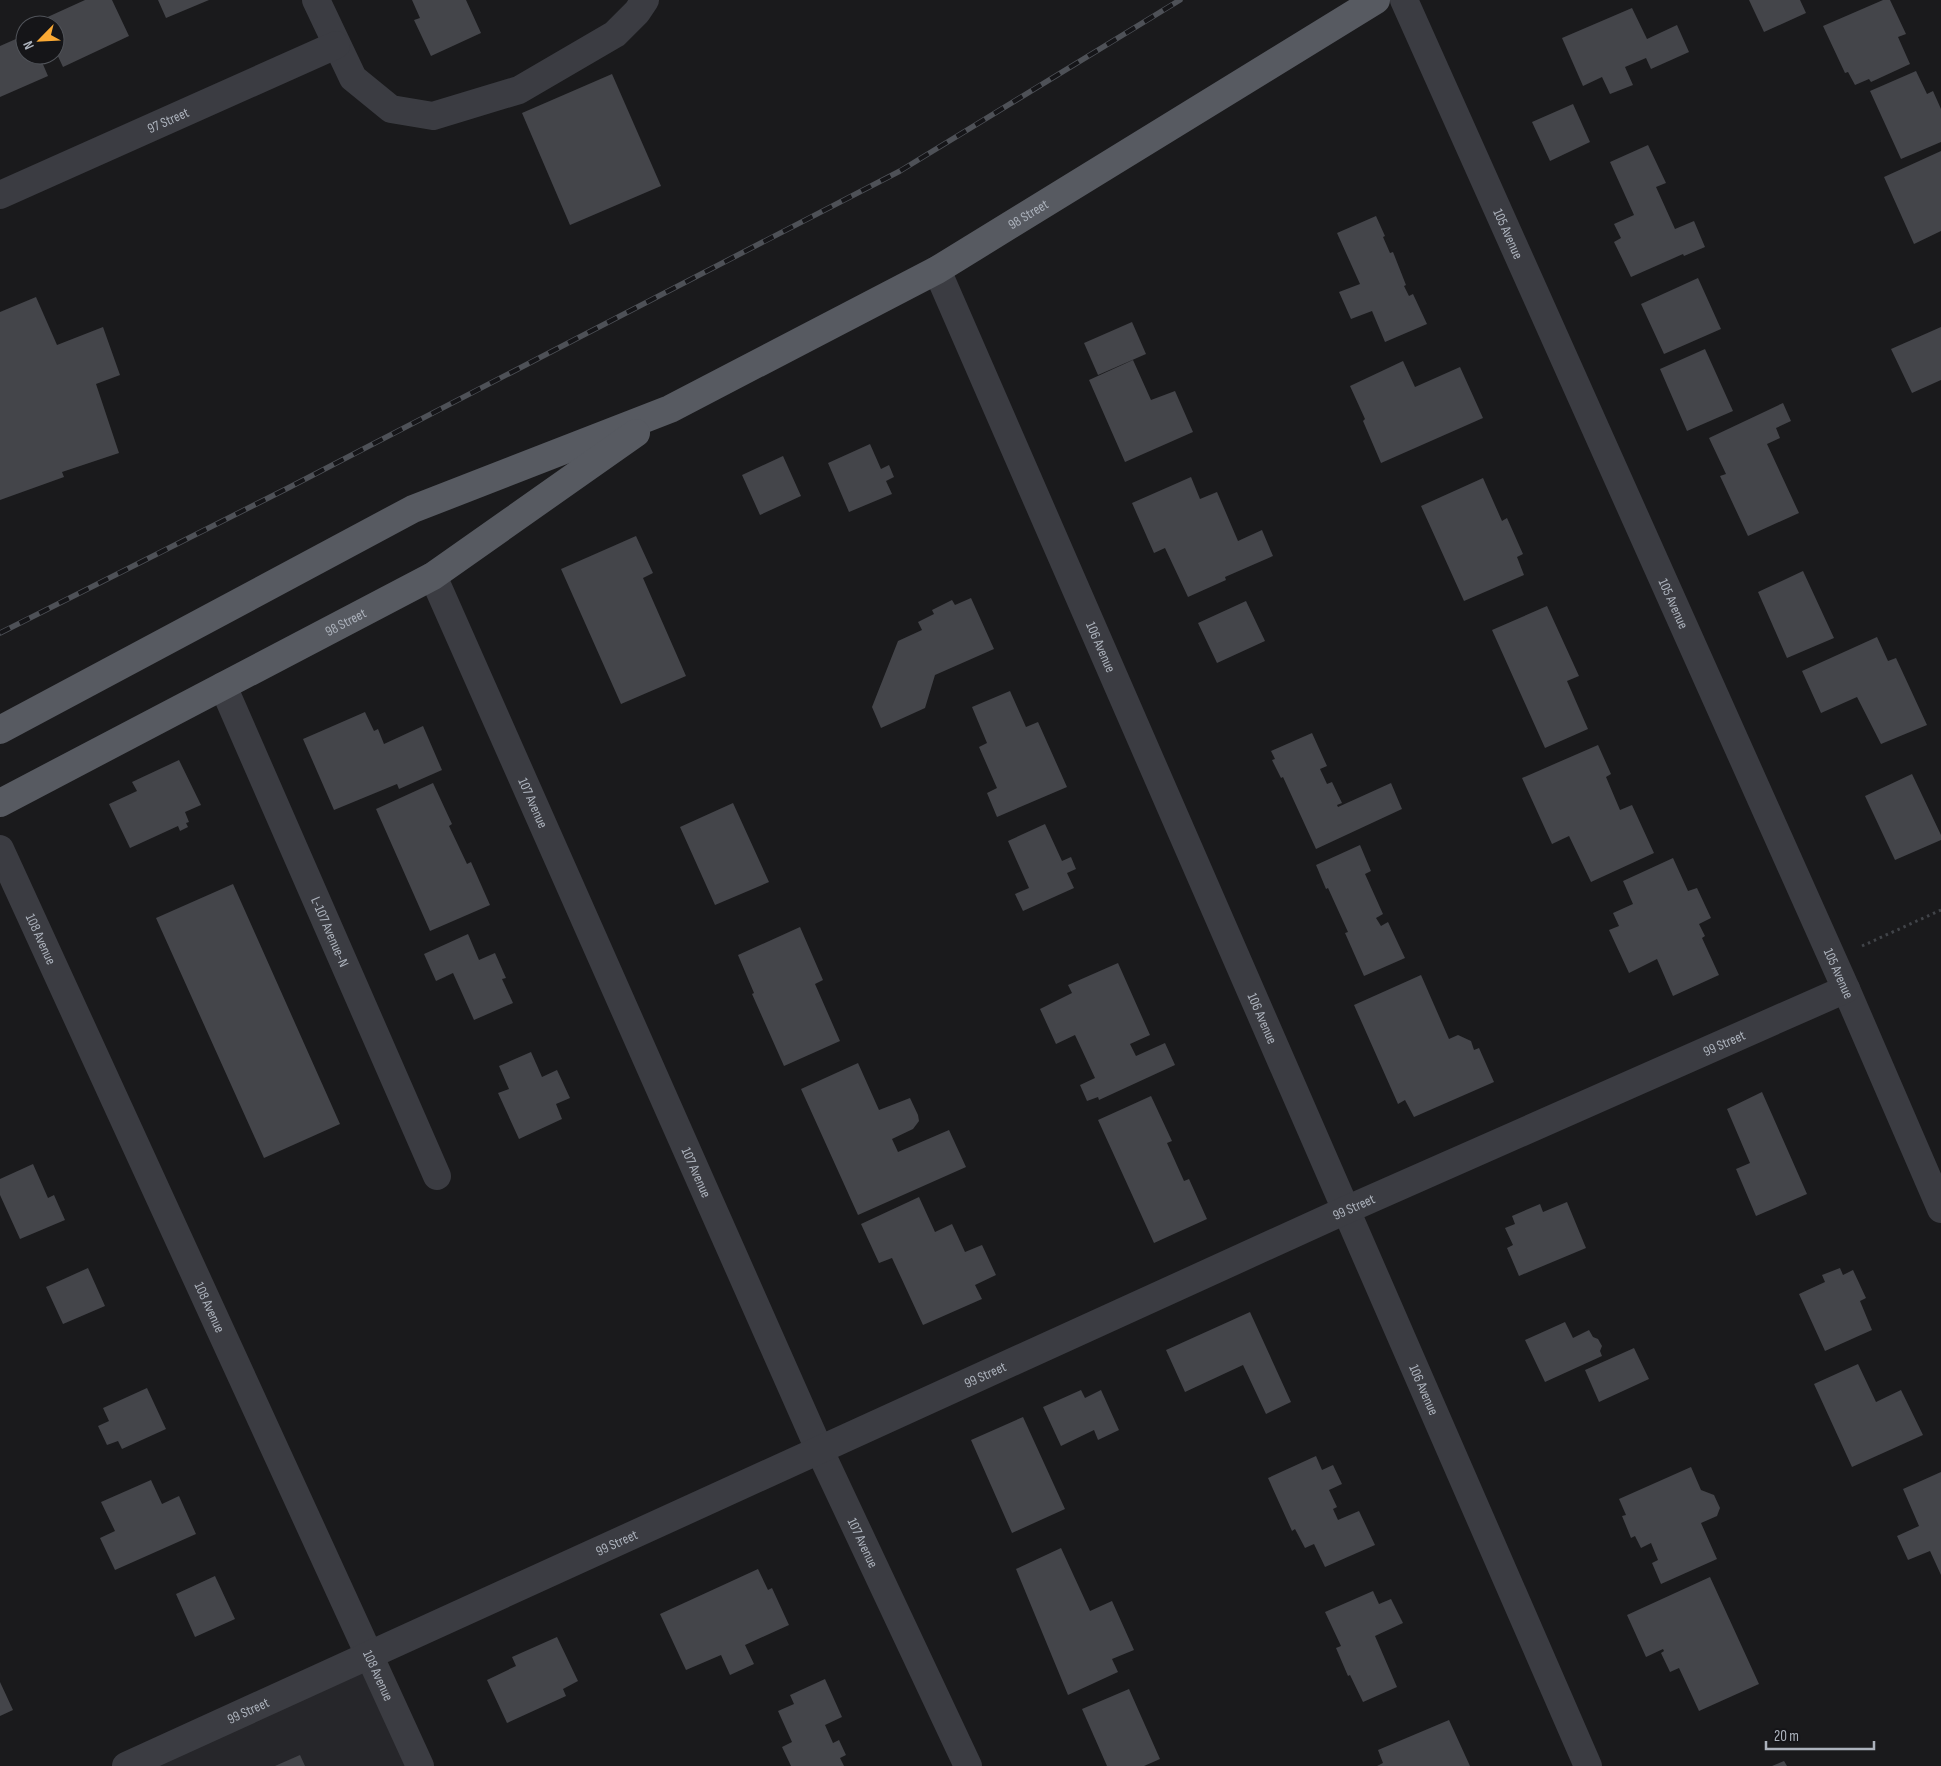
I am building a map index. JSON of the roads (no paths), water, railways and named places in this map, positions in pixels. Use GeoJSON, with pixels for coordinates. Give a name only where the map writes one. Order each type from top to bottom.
{"type":"FeatureCollection","features":[{"type":"Feature","properties":{"kind":"main road","name":"98 Street"},"geometry":{"type":"LineString","coordinates":[[0,730],[413,509],[670,408],[936,270],[1376,0]]}},
{"type":"Feature","properties":{"kind":"main road","name":"98 Street"},"geometry":{"type":"LineString","coordinates":[[0,803],[433,576],[670,408]]}},
{"type":"Feature","properties":{"kind":"street"},"geometry":{"type":"LineString","coordinates":[[316,0],[353,78],[391,109],[433,116],[519,90],[615,34],[638,4]]}},
{"type":"Feature","properties":{"kind":"street","name":"105 Avenue"},"geometry":{"type":"LineString","coordinates":[[1404,0],[1846,989],[1941,1209]]}},
{"type":"Feature","properties":{"kind":"street","name":"97 Street"},"geometry":{"type":"LineString","coordinates":[[0,195],[336,45]]}},
{"type":"Feature","properties":{"kind":"street","name":"106 Avenue"},"geometry":{"type":"LineString","coordinates":[[936,270],[1588,1766]]}},
{"type":"Feature","properties":{"kind":"street","name":"107 Avenue"},"geometry":{"type":"LineString","coordinates":[[433,576],[819,1449],[968,1766]]}},
{"type":"Feature","properties":{"kind":"street","name":"L-107 Avenue-N"},"geometry":{"type":"LineString","coordinates":[[223,686],[437,1176]]}},
{"type":"Feature","properties":{"kind":"street","name":"108 Avenue"},"geometry":{"type":"LineString","coordinates":[[0,849],[420,1766]]}},
{"type":"Feature","properties":{"kind":"street","name":"99 Street"},"geometry":{"type":"LineString","coordinates":[[126,1766],[371,1656],[819,1449],[1346,1210],[1846,989]]}},
{"type":"Feature","properties":{"kind":"railway"},"geometry":{"type":"LineString","coordinates":[[0,633],[288,488],[900,171],[1180,0]]}}]}
